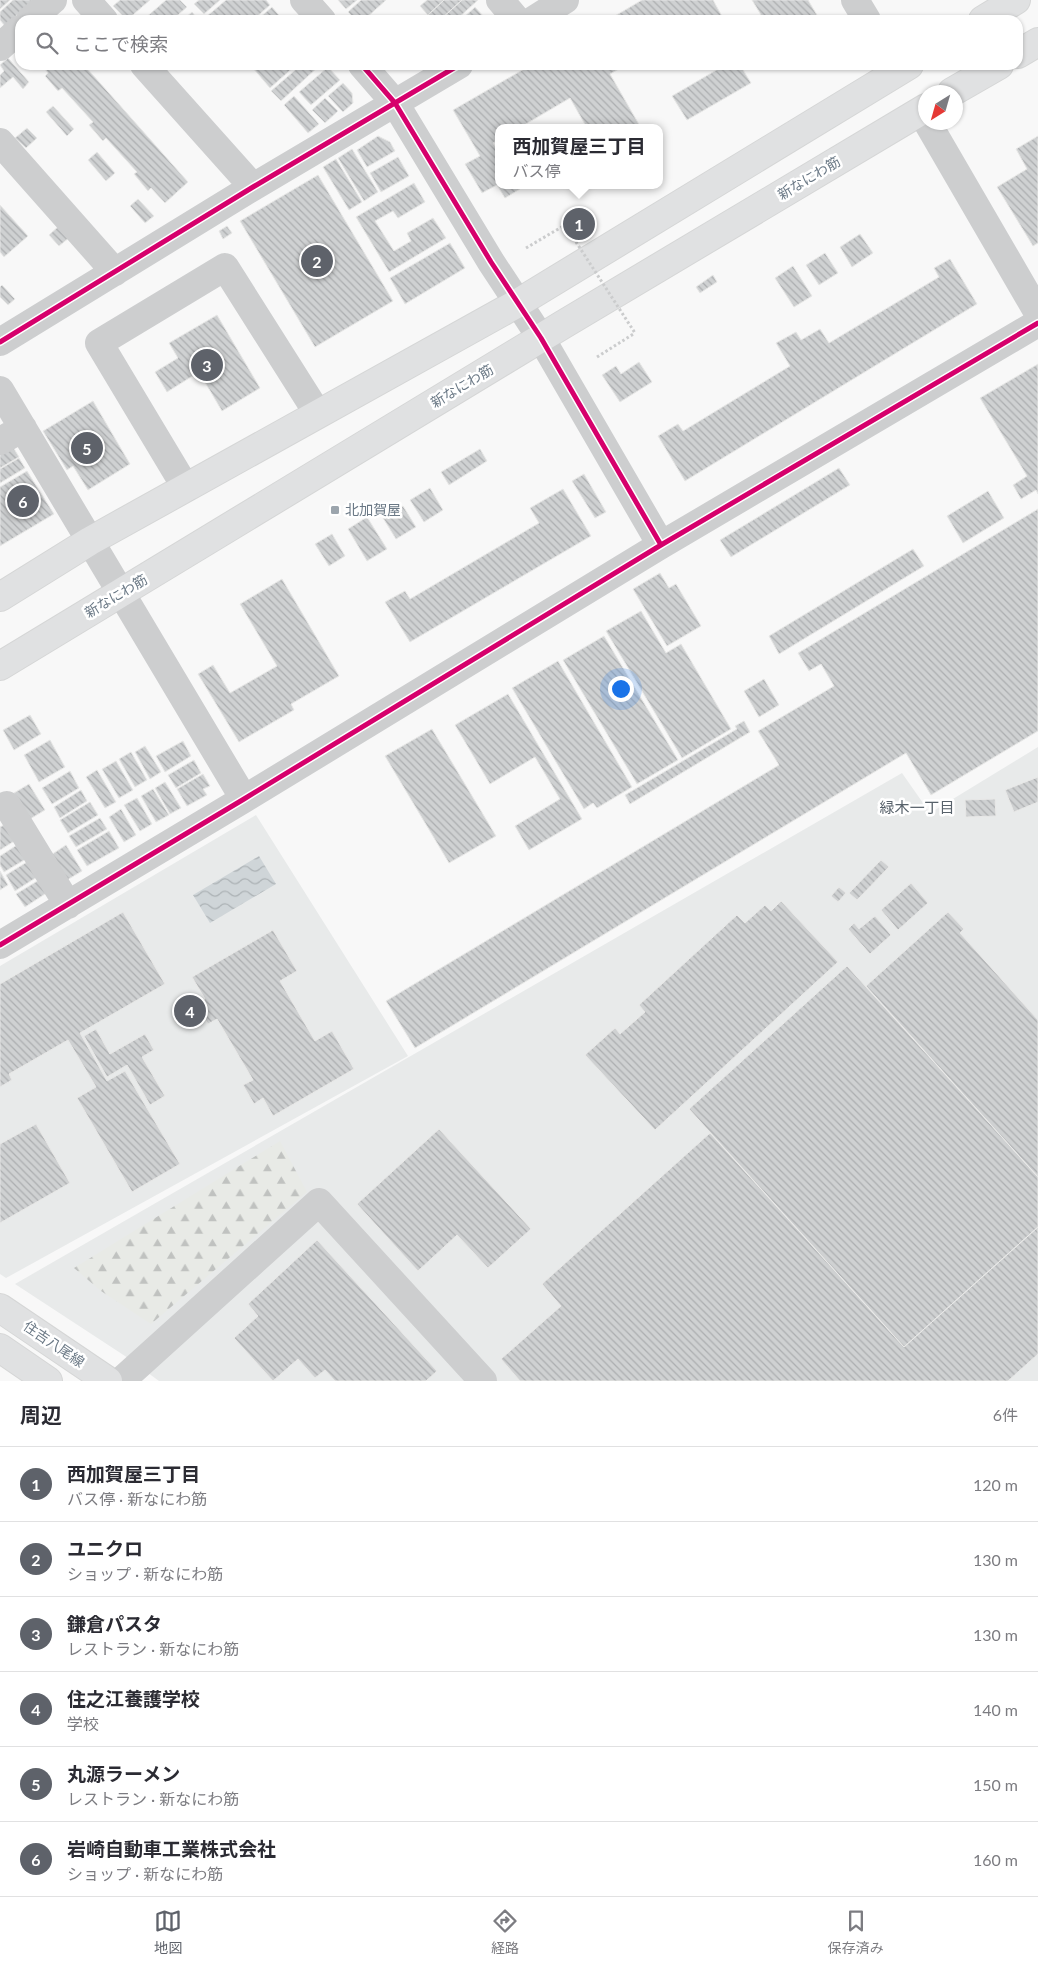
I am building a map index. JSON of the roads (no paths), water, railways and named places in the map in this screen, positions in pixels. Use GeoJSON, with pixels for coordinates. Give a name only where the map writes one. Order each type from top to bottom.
{"type":"FeatureCollection","features":[{"type":"Feature","properties":{"kind":"main road"},"geometry":{"type":"LineString","coordinates":[[991,15],[1016,0]]}},
{"type":"Feature","properties":{"kind":"main road"},"geometry":{"type":"LineString","coordinates":[[1023,51],[1038,42]]}},
{"type":"Feature","properties":{"kind":"main road"},"geometry":{"type":"LineString","coordinates":[[0,597],[90,541],[518,303],[896,70]]}},
{"type":"Feature","properties":{"kind":"main road"},"geometry":{"type":"LineString","coordinates":[[963,86],[990,70]]}},
{"type":"Feature","properties":{"kind":"main road","name":"新なにわ筋"},"geometry":{"type":"LineString","coordinates":[[0,666],[541,338],[918,120]]}},
{"type":"Feature","properties":{"kind":"main road","name":"住吉八尾線"},"geometry":{"type":"LineString","coordinates":[[0,1308],[108,1381]]}},
{"type":"Feature","properties":{"kind":"main road"},"geometry":{"type":"LineString","coordinates":[[0,1348],[48,1381]]}},
{"type":"Feature","properties":{"kind":"street"},"geometry":{"type":"LineString","coordinates":[[36,15],[53,0]]}},
{"type":"Feature","properties":{"kind":"street"},"geometry":{"type":"LineString","coordinates":[[86,0],[100,15]]}},
{"type":"Feature","properties":{"kind":"street"},"geometry":{"type":"LineString","coordinates":[[304,0],[318,15]]}},
{"type":"Feature","properties":{"kind":"street"},"geometry":{"type":"LineString","coordinates":[[500,0],[513,15]]}},
{"type":"Feature","properties":{"kind":"street"},"geometry":{"type":"LineString","coordinates":[[541,15],[566,0]]}},
{"type":"Feature","properties":{"kind":"street"},"geometry":{"type":"LineString","coordinates":[[855,0],[864,15]]}},
{"type":"Feature","properties":{"kind":"street"},"geometry":{"type":"LineString","coordinates":[[0,47],[15,34]]}},
{"type":"Feature","properties":{"kind":"street"},"geometry":{"type":"LineString","coordinates":[[148,70],[253,187]]}},
{"type":"Feature","properties":{"kind":"street"},"geometry":{"type":"LineString","coordinates":[[366,70],[396,103],[491,262],[541,338],[661,545]]}},
{"type":"Feature","properties":{"kind":"street"},"geometry":{"type":"LineString","coordinates":[[0,342],[253,187],[451,70]]}},
{"type":"Feature","properties":{"kind":"street"},"geometry":{"type":"LineString","coordinates":[[933,130],[1038,313]]}},
{"type":"Feature","properties":{"kind":"street"},"geometry":{"type":"LineString","coordinates":[[0,142],[115,272]]}},
{"type":"Feature","properties":{"kind":"street"},"geometry":{"type":"LineString","coordinates":[[186,488],[100,343],[225,267],[318,414]]}},
{"type":"Feature","properties":{"kind":"street"},"geometry":{"type":"LineString","coordinates":[[0,945],[661,545],[1038,323]]}},
{"type":"Feature","properties":{"kind":"street"},"geometry":{"type":"LineString","coordinates":[[0,390],[11,435],[90,541],[244,799]]}},
{"type":"Feature","properties":{"kind":"street"},"geometry":{"type":"LineString","coordinates":[[7,804],[68,905]]}},
{"type":"Feature","properties":{"kind":"street"},"geometry":{"type":"LineString","coordinates":[[121,1381],[318,1202],[483,1381]]}},
{"type":"Feature","properties":{"kind":"water"},"geometry":{"type":"Polygon","coordinates":[[[259,856],[276,884],[210,923],[193,895],[259,856]]]}},
{"type":"Feature","properties":{"kind":"place","name":"西加賀屋三丁目"},"geometry":{"type":"Point","coordinates":[579,224]}},
{"type":"Feature","properties":{"kind":"place","name":"ユニクロ"},"geometry":{"type":"Point","coordinates":[317,261]}},
{"type":"Feature","properties":{"kind":"place","name":"鎌倉パスタ"},"geometry":{"type":"Point","coordinates":[207,365]}},
{"type":"Feature","properties":{"kind":"place","name":"丸源ラーメン"},"geometry":{"type":"Point","coordinates":[87,448]}},
{"type":"Feature","properties":{"kind":"place","name":"岩崎自動車工業株式会社"},"geometry":{"type":"Point","coordinates":[23,501]}},
{"type":"Feature","properties":{"kind":"place","name":"北加賀屋"},"geometry":{"type":"Point","coordinates":[335,510]}},
{"type":"Feature","properties":{"kind":"place","name":"住之江養護学校"},"geometry":{"type":"Point","coordinates":[190,1011]}},
{"type":"Feature","properties":{"kind":"district","name":"緑木一丁目"},"geometry":{"type":"Point","coordinates":[917,808]}}]}
